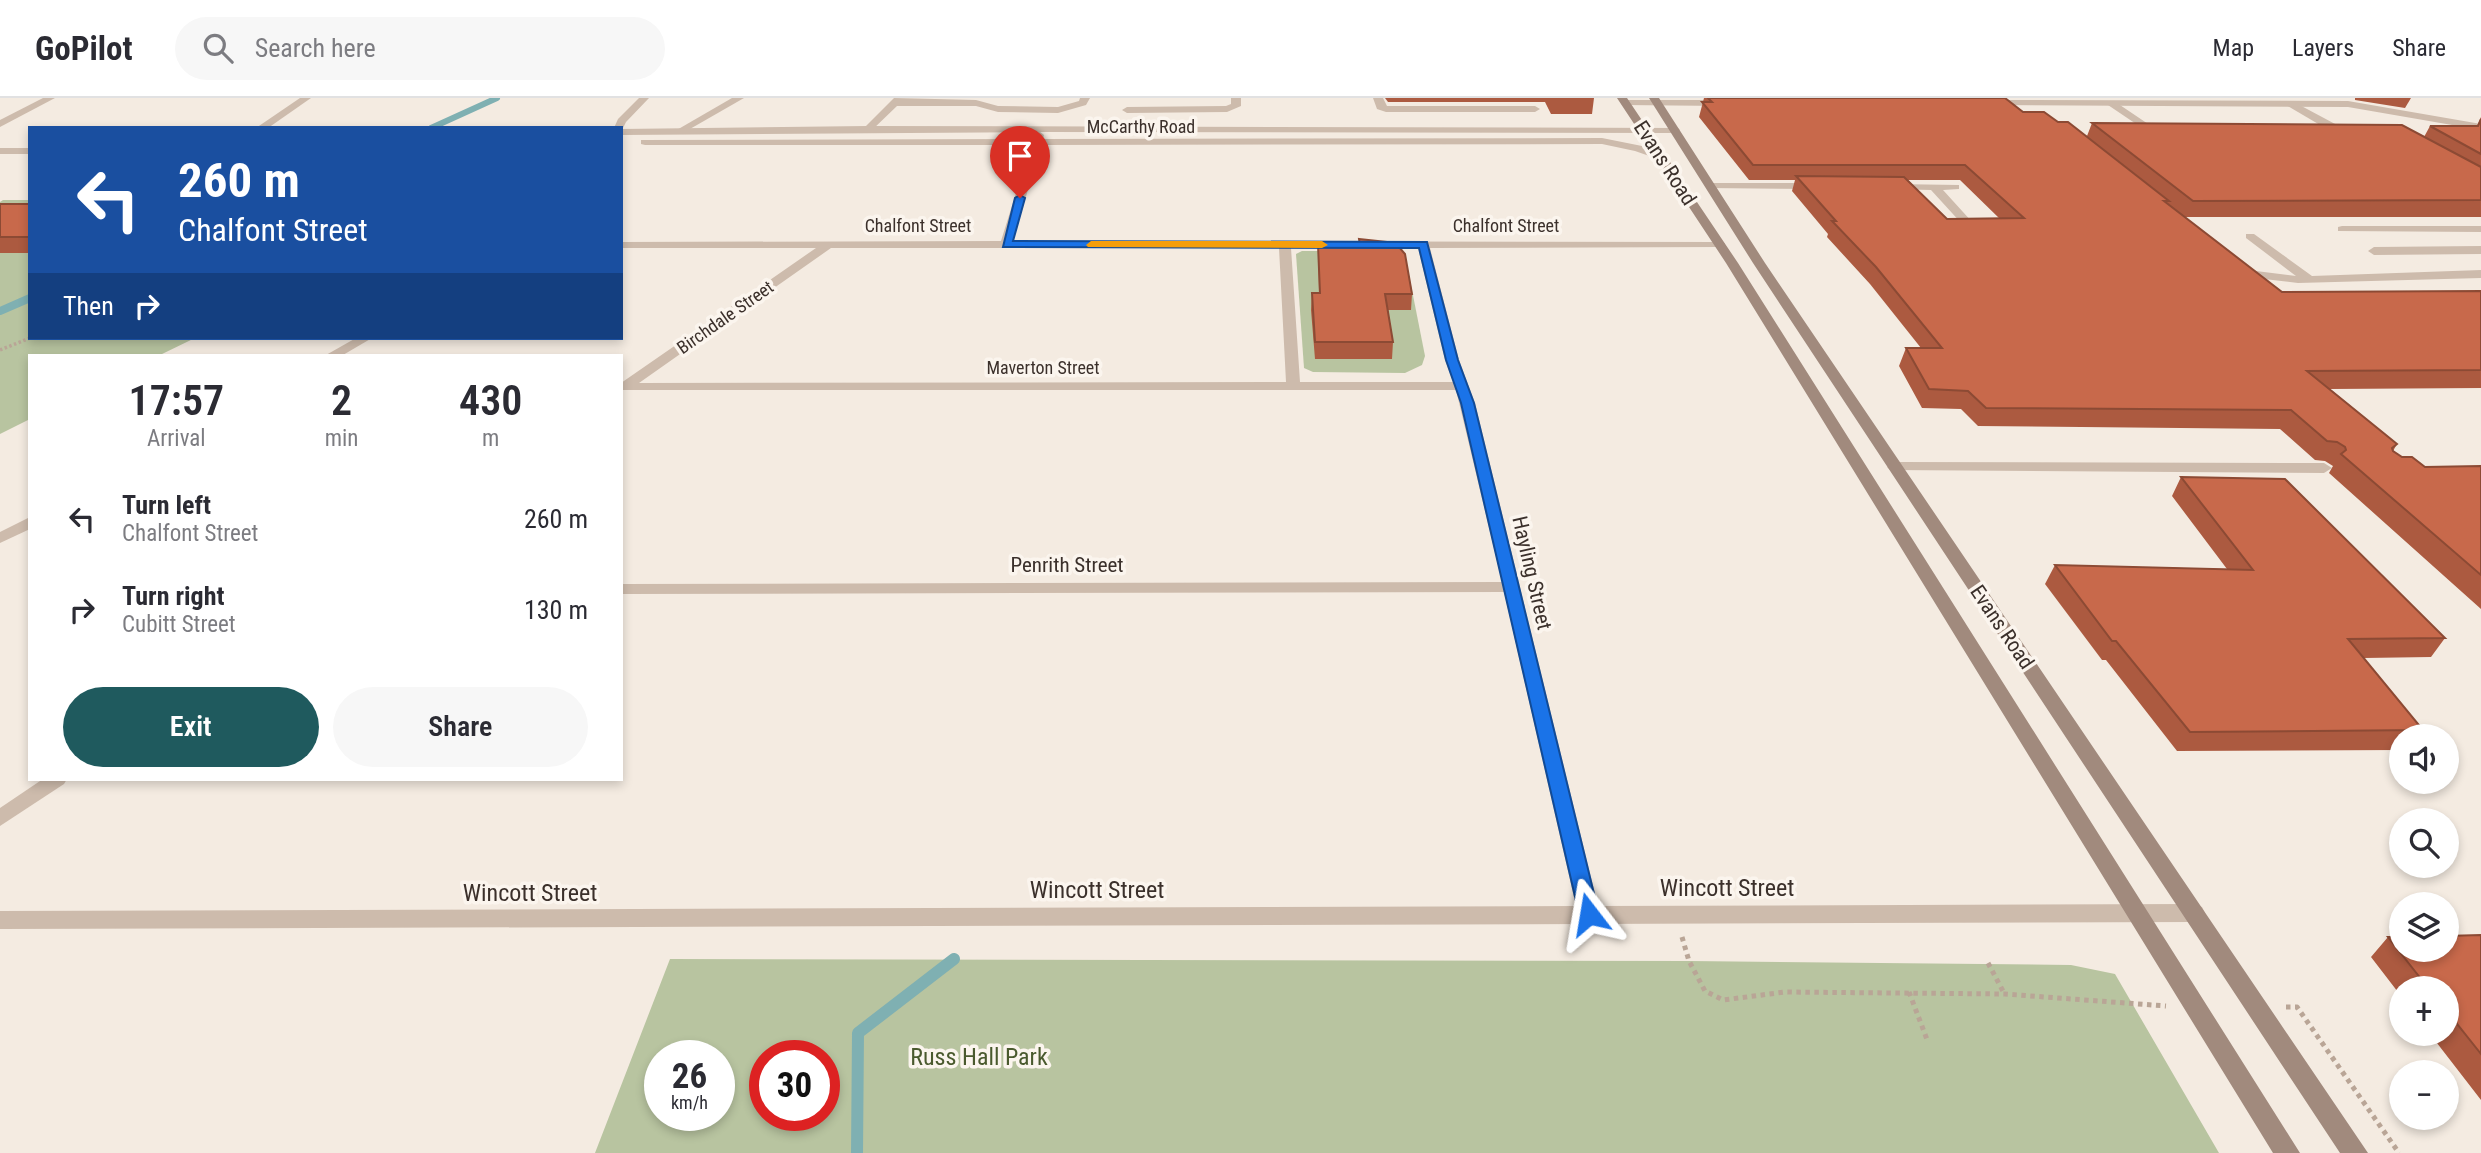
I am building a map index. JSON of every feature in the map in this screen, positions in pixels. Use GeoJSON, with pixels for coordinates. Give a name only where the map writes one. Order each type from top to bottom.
{"type":"FeatureCollection","features":[{"type":"Feature","properties":{"kind":"main road","name":"Evans Road"},"geometry":{"type":"LineString","coordinates":[[1624,101],[1658,156],[1719,244],[2287,1153]]}},
{"type":"Feature","properties":{"kind":"main road","name":"Evans Road"},"geometry":{"type":"LineString","coordinates":[[1656,101],[1759,263],[2355,1153]]}},
{"type":"Feature","properties":{"kind":"street"},"geometry":{"type":"LineString","coordinates":[[0,124],[50,98]]}},
{"type":"Feature","properties":{"kind":"street"},"geometry":{"type":"LineString","coordinates":[[264,126],[306,98]]}},
{"type":"Feature","properties":{"kind":"street"},"geometry":{"type":"LineString","coordinates":[[620,126],[621,121],[644,98]]}},
{"type":"Feature","properties":{"kind":"street"},"geometry":{"type":"LineString","coordinates":[[680,131],[739,98]]}},
{"type":"Feature","properties":{"kind":"street"},"geometry":{"type":"LineString","coordinates":[[868,129],[897,101],[976,103],[998,109],[1058,110],[1076,107],[1083,103],[1085,98]]}},
{"type":"Feature","properties":{"kind":"street"},"geometry":{"type":"LineString","coordinates":[[1125,128],[1129,98]]}},
{"type":"Feature","properties":{"kind":"street"},"geometry":{"type":"LineString","coordinates":[[1127,110],[1227,110],[1236,106],[1236,98]]}},
{"type":"Feature","properties":{"kind":"street"},"geometry":{"type":"LineString","coordinates":[[1378,98],[1380,107],[1386,109],[1535,109]]}},
{"type":"Feature","properties":{"kind":"street"},"geometry":{"type":"LineString","coordinates":[[1624,101],[1736,103]]}},
{"type":"Feature","properties":{"kind":"street"},"geometry":{"type":"LineString","coordinates":[[1972,103],[2289,103],[2367,106],[2481,127]]}},
{"type":"Feature","properties":{"kind":"street"},"geometry":{"type":"LineString","coordinates":[[2111,103],[2155,132]]}},
{"type":"Feature","properties":{"kind":"street"},"geometry":{"type":"LineString","coordinates":[[2289,103],[2341,133]]}},
{"type":"Feature","properties":{"kind":"street"},"geometry":{"type":"LineString","coordinates":[[1006,245],[1041,128]]}},
{"type":"Feature","properties":{"kind":"street","name":"McCarthy Road"},"geometry":{"type":"LineString","coordinates":[[623,130],[1675,130]]}},
{"type":"Feature","properties":{"kind":"street"},"geometry":{"type":"LineString","coordinates":[[2130,132],[2168,132]]}},
{"type":"Feature","properties":{"kind":"street"},"geometry":{"type":"LineString","coordinates":[[2314,133],[2364,133]]}},
{"type":"Feature","properties":{"kind":"street","name":"McCarthy Road"},"geometry":{"type":"LineString","coordinates":[[623,138],[687,144],[1602,141],[1638,148],[1658,156]]}},
{"type":"Feature","properties":{"kind":"street"},"geometry":{"type":"LineString","coordinates":[[0,151],[28,151]]}},
{"type":"Feature","properties":{"kind":"street"},"geometry":{"type":"LineString","coordinates":[[1711,186],[1824,186]]}},
{"type":"Feature","properties":{"kind":"street"},"geometry":{"type":"LineString","coordinates":[[1879,187],[1955,187]]}},
{"type":"Feature","properties":{"kind":"street"},"geometry":{"type":"LineString","coordinates":[[1934,187],[1967,223]]}},
{"type":"Feature","properties":{"kind":"street"},"geometry":{"type":"LineString","coordinates":[[2410,275],[2342,229],[2481,229]]}},
{"type":"Feature","properties":{"kind":"street"},"geometry":{"type":"LineString","coordinates":[[2250,236],[2308,278]]}},
{"type":"Feature","properties":{"kind":"street","name":"Chalfont Street"},"geometry":{"type":"LineString","coordinates":[[623,245],[1719,244]]}},
{"type":"Feature","properties":{"kind":"street","name":"Birchdale Street"},"geometry":{"type":"LineString","coordinates":[[623,388],[828,245]]}},
{"type":"Feature","properties":{"kind":"street"},"geometry":{"type":"LineString","coordinates":[[1285,245],[1293,386]]}},
{"type":"Feature","properties":{"kind":"street","name":"Hayling Street"},"geometry":{"type":"LineString","coordinates":[[1423,245],[1512,587],[1589,914]]}},
{"type":"Feature","properties":{"kind":"street"},"geometry":{"type":"LineString","coordinates":[[2374,251],[2481,250]]}},
{"type":"Feature","properties":{"kind":"street"},"geometry":{"type":"LineString","coordinates":[[2227,261],[2249,273],[2308,278],[2368,279],[2410,275],[2481,274]]}},
{"type":"Feature","properties":{"kind":"street"},"geometry":{"type":"LineString","coordinates":[[335,354],[361,340]]}},
{"type":"Feature","properties":{"kind":"street","name":"Maverton Street"},"geometry":{"type":"LineString","coordinates":[[623,388],[1461,386]]}},
{"type":"Feature","properties":{"kind":"street"},"geometry":{"type":"LineString","coordinates":[[1895,467],[2324,468]]}},
{"type":"Feature","properties":{"kind":"street"},"geometry":{"type":"LineString","coordinates":[[0,538],[28,523]]}},
{"type":"Feature","properties":{"kind":"street","name":"Penrith Street"},"geometry":{"type":"LineString","coordinates":[[623,589],[1512,587]]}},
{"type":"Feature","properties":{"kind":"street"},"geometry":{"type":"LineString","coordinates":[[0,818],[54,781]]}},
{"type":"Feature","properties":{"kind":"street","name":"Wincott Street"},"geometry":{"type":"LineString","coordinates":[[0,920],[2193,913]]}},
{"type":"Feature","properties":{"kind":"path"},"geometry":{"type":"LineString","coordinates":[[0,350],[28,339]]}},
{"type":"Feature","properties":{"kind":"path"},"geometry":{"type":"LineString","coordinates":[[1675,914],[1689,961],[1705,991],[1723,1000],[1785,992],[2005,993],[2102,999],[2132,1005],[2194,1007]]}},
{"type":"Feature","properties":{"kind":"path"},"geometry":{"type":"LineString","coordinates":[[1988,963],[2005,993]]}},
{"type":"Feature","properties":{"kind":"path"},"geometry":{"type":"LineString","coordinates":[[1909,992],[1928,1042]]}},
{"type":"Feature","properties":{"kind":"path"},"geometry":{"type":"LineString","coordinates":[[2258,1007],[2297,1007],[2399,1153]]}},
{"type":"Feature","properties":{"kind":"green space"},"geometry":{"type":"Polygon","coordinates":[[[28,200],[28,340],[191,340],[162,354],[28,354],[28,420],[0,434],[0,202],[28,200]]]}},
{"type":"Feature","properties":{"kind":"green space"},"geometry":{"type":"Polygon","coordinates":[[[1302,251],[1376,251],[1407,265],[1425,356],[1422,365],[1405,373],[1313,372],[1304,368],[1296,254],[1302,251]]]}},
{"type":"Feature","properties":{"kind":"green space","name":"Russ Hall Park"},"geometry":{"type":"Polygon","coordinates":[[[670,959],[1689,961],[2071,965],[2115,974],[2219,1153],[595,1153],[670,959]]]}},
{"type":"Feature","properties":{"kind":"building"},"geometry":{"type":"Polygon","coordinates":[[[1708,98],[2005,98],[2023,112],[2044,112],[2058,122],[2068,122],[2169,201],[2164,201],[2282,292],[2481,291],[2481,370],[2307,371],[2397,444],[2392,448],[2393,451],[2402,457],[2412,457],[2425,467],[2481,466],[2481,575],[2341,454],[2346,450],[2345,447],[2337,442],[2327,441],[2291,410],[1986,408],[1968,391],[1929,389],[1906,348],[1942,348],[1876,267],[1832,221],[1836,221],[1796,176],[1904,177],[1947,219],[2024,218],[1965,165],[1753,165],[1702,102],[1712,102],[1708,98]]]}},
{"type":"Feature","properties":{"kind":"building"},"geometry":{"type":"Polygon","coordinates":[[[2481,119],[2481,154],[2430,126],[2478,126],[2481,119]]]}},
{"type":"Feature","properties":{"kind":"building"},"geometry":{"type":"Polygon","coordinates":[[[2092,123],[2402,125],[2481,167],[2481,200],[2193,201],[2092,123]]]}},
{"type":"Feature","properties":{"kind":"building"},"geometry":{"type":"Polygon","coordinates":[[[0,204],[28,204],[28,237],[0,237],[0,204]]]}},
{"type":"Feature","properties":{"kind":"building"},"geometry":{"type":"Polygon","coordinates":[[[1359,239],[1387,242],[1399,247],[1405,254],[1412,294],[1385,294],[1393,342],[1315,342],[1312,293],[1320,293],[1318,245],[1360,245],[1359,239]]]}},
{"type":"Feature","properties":{"kind":"building"},"geometry":{"type":"Polygon","coordinates":[[[2181,477],[2285,479],[2445,638],[2348,639],[2418,724],[2389,724],[2389,730],[2190,732],[2116,641],[2112,641],[2055,565],[2253,570],[2181,477]]]}},
{"type":"Feature","properties":{"kind":"building"},"geometry":{"type":"Polygon","coordinates":[[[2481,935],[2481,1054],[2459,1026],[2459,976],[2419,976],[2408,962],[2459,962],[2459,936],[2481,935]]]}},
{"type":"Feature","properties":{"kind":"waterway"},"geometry":{"type":"LineString","coordinates":[[435,126],[497,98]]}},
{"type":"Feature","properties":{"kind":"waterway"},"geometry":{"type":"LineString","coordinates":[[0,311],[28,299]]}},
{"type":"Feature","properties":{"kind":"waterway"},"geometry":{"type":"LineString","coordinates":[[857,1153],[858,1033],[954,959]]}},
{"type":"Feature","properties":{"kind":"slow traffic"},"geometry":{"type":"LineString","coordinates":[[1091,245],[1322,245]]}},
{"type":"Feature","properties":{"kind":"route"},"geometry":{"type":"LineString","coordinates":[[1020,198],[1006,245],[1423,245],[1452,360],[1468,403],[1589,914]]}}]}
